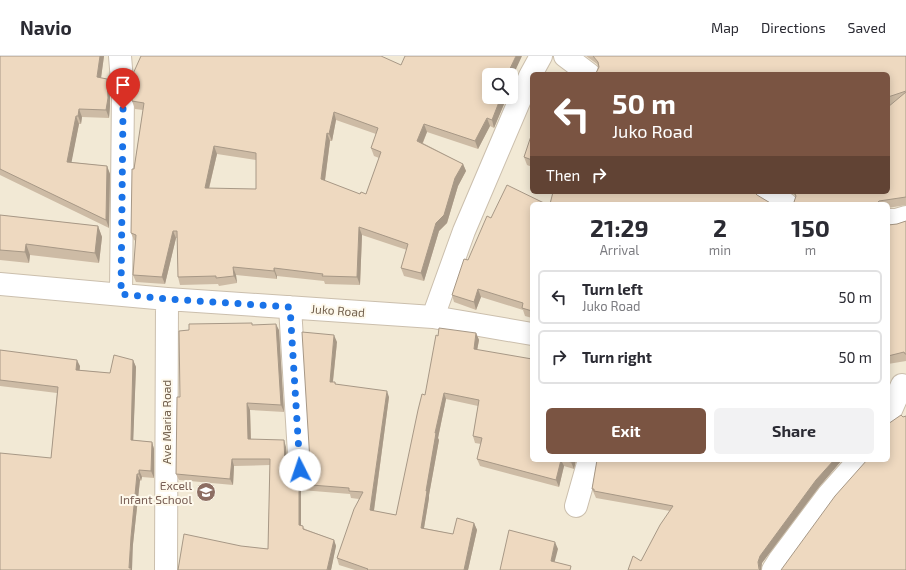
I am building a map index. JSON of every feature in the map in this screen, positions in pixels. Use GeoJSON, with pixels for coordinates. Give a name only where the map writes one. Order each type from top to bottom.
{"type":"FeatureCollection","features":[{"type":"Feature","properties":{"kind":"street"},"geometry":{"type":"LineString","coordinates":[[120,56],[123,93],[121,294]]}},
{"type":"Feature","properties":{"kind":"street"},"geometry":{"type":"LineString","coordinates":[[532,72],[541,56]]}},
{"type":"Feature","properties":{"kind":"street"},"geometry":{"type":"LineString","coordinates":[[564,56],[586,72]]}},
{"type":"Feature","properties":{"kind":"street"},"geometry":{"type":"LineString","coordinates":[[433,317],[464,231],[530,76]]}},
{"type":"Feature","properties":{"kind":"street"},"geometry":{"type":"LineString","coordinates":[[769,194],[783,202]]}},
{"type":"Feature","properties":{"kind":"street"},"geometry":{"type":"LineString","coordinates":[[890,220],[906,217]]}},
{"type":"Feature","properties":{"kind":"street","name":"Juko Road"},"geometry":{"type":"LineString","coordinates":[[0,284],[167,299],[433,317],[530,334]]}},
{"type":"Feature","properties":{"kind":"street","name":"Ave Maria Road"},"geometry":{"type":"LineString","coordinates":[[166,570],[167,299]]}},
{"type":"Feature","properties":{"kind":"street"},"geometry":{"type":"LineString","coordinates":[[290,307],[300,470]]}},
{"type":"Feature","properties":{"kind":"street"},"geometry":{"type":"LineString","coordinates":[[890,411],[899,384]]}},
{"type":"Feature","properties":{"kind":"street"},"geometry":{"type":"LineString","coordinates":[[576,506],[588,462]]}},
{"type":"Feature","properties":{"kind":"street"},"geometry":{"type":"LineString","coordinates":[[773,570],[828,495],[857,462]]}},
{"type":"Feature","properties":{"kind":"shaded area"},"geometry":{"type":"Polygon","coordinates":[[[0,56],[906,56],[906,570],[0,570],[0,56]]]}},
{"type":"Feature","properties":{"kind":"building"},"geometry":{"type":"Polygon","coordinates":[[[0,56],[100,56],[97,77],[107,79],[108,98],[106,110],[79,109],[78,116],[76,116],[67,162],[107,166],[106,220],[0,169],[0,56]]]}},
{"type":"Feature","properties":{"kind":"building"},"geometry":{"type":"Polygon","coordinates":[[[141,56],[381,56],[401,65],[405,56],[516,56],[510,68],[482,68],[482,104],[498,104],[492,120],[487,118],[475,141],[424,124],[417,141],[463,164],[455,178],[444,215],[436,223],[421,273],[401,268],[408,244],[359,227],[357,277],[322,276],[323,274],[274,268],[274,271],[233,267],[234,276],[216,278],[216,276],[178,277],[177,231],[173,231],[162,277],[133,275],[136,235],[131,233],[132,169],[134,169],[144,103],[132,101],[132,76],[141,56]],[[334,112],[329,134],[327,133],[321,179],[360,194],[361,192],[366,194],[381,152],[371,148],[378,128],[334,112]],[[214,146],[205,188],[256,189],[256,153],[214,146]]]}},
{"type":"Feature","properties":{"kind":"building"},"geometry":{"type":"Polygon","coordinates":[[[593,56],[906,56],[906,91],[890,96],[890,72],[596,72],[599,67],[598,62],[593,56]]]}},
{"type":"Feature","properties":{"kind":"building"},"geometry":{"type":"Polygon","coordinates":[[[906,92],[906,197],[878,202],[794,202],[796,196],[795,194],[890,194],[890,105],[906,92]]]}},
{"type":"Feature","properties":{"kind":"building"},"geometry":{"type":"Polygon","coordinates":[[[530,139],[530,159],[524,157],[530,139]]]}},
{"type":"Feature","properties":{"kind":"building"},"geometry":{"type":"Polygon","coordinates":[[[507,185],[542,202],[530,202],[530,310],[522,308],[523,303],[478,289],[474,302],[452,295],[464,259],[468,260],[487,216],[491,218],[507,185]]]}},
{"type":"Feature","properties":{"kind":"building"},"geometry":{"type":"Polygon","coordinates":[[[552,194],[756,194],[769,202],[550,202],[552,194]]]}},
{"type":"Feature","properties":{"kind":"building"},"geometry":{"type":"Polygon","coordinates":[[[0,215],[98,226],[95,253],[26,244],[25,252],[0,250],[0,215]]]}},
{"type":"Feature","properties":{"kind":"building"},"geometry":{"type":"Polygon","coordinates":[[[906,221],[906,354],[904,352],[890,356],[890,225],[906,221]]]}},
{"type":"Feature","properties":{"kind":"building"},"geometry":{"type":"Polygon","coordinates":[[[189,324],[276,324],[281,405],[247,403],[248,439],[284,440],[285,464],[287,470],[298,476],[305,473],[309,468],[310,462],[302,332],[334,335],[330,382],[387,391],[370,510],[396,515],[418,410],[422,394],[425,395],[436,335],[438,336],[439,328],[476,333],[474,349],[530,359],[530,462],[560,462],[556,480],[477,459],[482,438],[473,436],[479,400],[444,393],[435,433],[421,528],[453,534],[457,518],[474,523],[464,570],[367,570],[368,569],[337,558],[354,509],[363,492],[349,491],[349,488],[299,484],[299,525],[303,526],[303,529],[334,540],[327,570],[178,570],[184,534],[241,546],[268,549],[270,459],[232,459],[230,479],[176,474],[177,397],[180,397],[179,331],[189,330],[189,324]]]}},
{"type":"Feature","properties":{"kind":"building"},"geometry":{"type":"Polygon","coordinates":[[[0,350],[77,360],[76,370],[110,373],[114,355],[133,360],[131,440],[152,442],[151,471],[139,470],[139,474],[137,474],[129,568],[131,568],[131,570],[0,570],[0,453],[51,458],[58,387],[0,380],[0,350]]]}},
{"type":"Feature","properties":{"kind":"building"},"geometry":{"type":"Polygon","coordinates":[[[901,415],[903,417],[906,416],[906,570],[781,570],[835,496],[865,462],[890,462],[890,423],[901,415]]]}},
{"type":"Feature","properties":{"kind":"building"},"geometry":{"type":"Polygon","coordinates":[[[597,462],[832,462],[816,480],[760,556],[758,562],[760,570],[628,570],[633,556],[641,561],[660,525],[673,506],[594,491],[594,489],[592,489],[597,462]]]}},
{"type":"Feature","properties":{"kind":"building"},"geometry":{"type":"Polygon","coordinates":[[[509,530],[555,542],[551,561],[571,566],[570,570],[500,570],[509,530]]]}},
{"type":"Feature","properties":{"kind":"place","name":"Excell Infant School"},"geometry":{"type":"Point","coordinates":[206,492]}},
{"type":"Feature","properties":{"kind":"route"},"geometry":{"type":"LineString","coordinates":[[123,109],[121,294],[167,299],[290,307],[300,470]]}}]}
